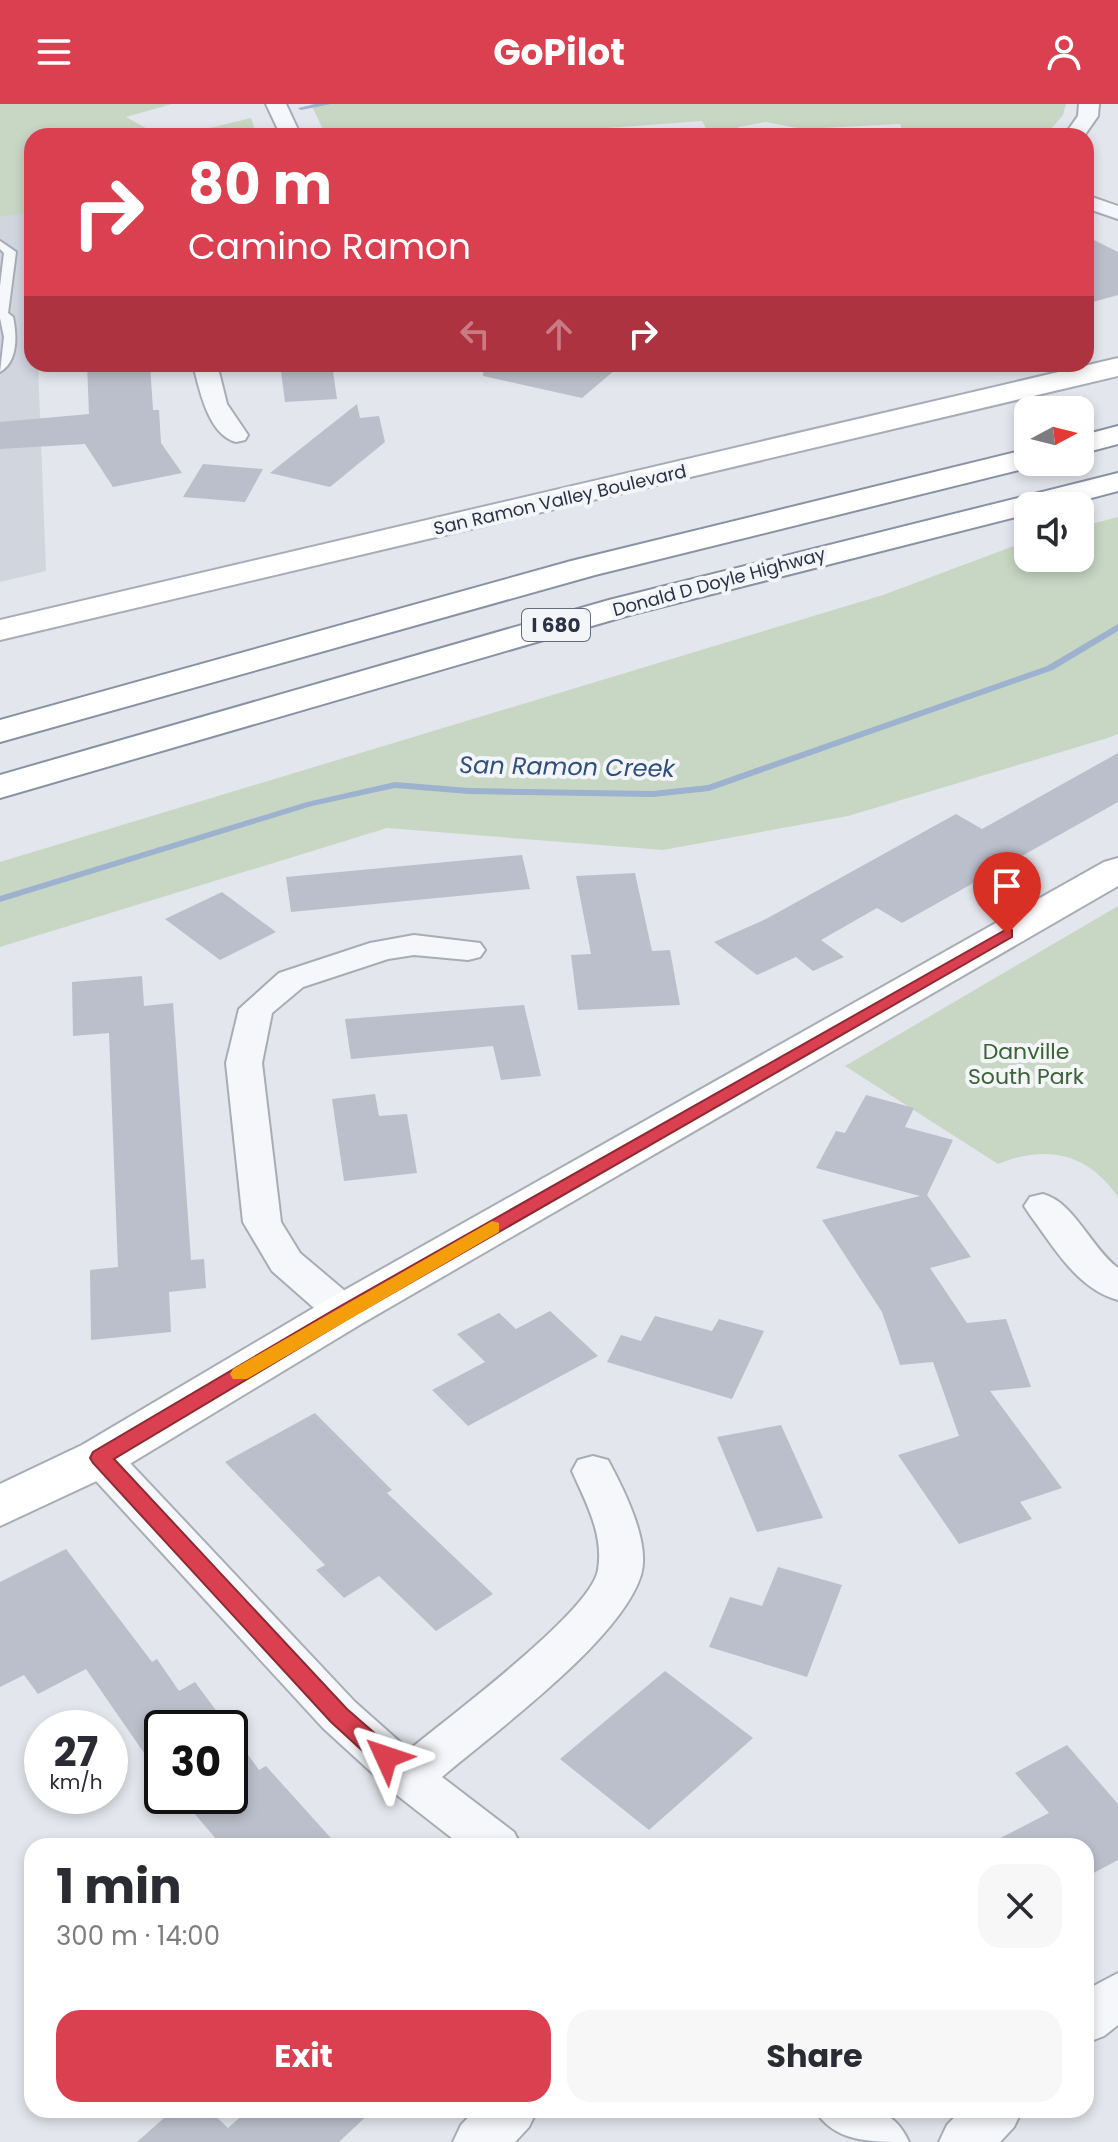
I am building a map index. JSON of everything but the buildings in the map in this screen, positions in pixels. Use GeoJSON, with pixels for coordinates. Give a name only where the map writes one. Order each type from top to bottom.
{"type":"FeatureCollection","features":[{"type":"Feature","properties":{"kind":"main road"},"geometry":{"type":"LineString","coordinates":[[1094,348],[1118,343]]}},
{"type":"Feature","properties":{"kind":"main road","name":"San Ramon Valley Boulevard"},"geometry":{"type":"LineString","coordinates":[[0,630],[764,453],[1118,367]]}},
{"type":"Feature","properties":{"kind":"main road","name":"San Ramon Valley Boulevard"},"geometry":{"type":"LineString","coordinates":[[0,607],[995,372]]}},
{"type":"Feature","properties":{"kind":"main road"},"geometry":{"type":"LineString","coordinates":[[1094,441],[1118,435]]}},
{"type":"Feature","properties":{"kind":"main road","name":"I 680"},"geometry":{"type":"LineString","coordinates":[[0,731],[567,572],[1014,461]]}},
{"type":"Feature","properties":{"kind":"main road","name":"Donald D Doyle Highway"},"geometry":{"type":"LineString","coordinates":[[0,787],[621,607],[1118,482]]}},
{"type":"Feature","properties":{"kind":"main road"},"geometry":{"type":"LineString","coordinates":[[0,1507],[100,1458],[344,1312],[1118,870]]}},
{"type":"Feature","properties":{"kind":"street"},"geometry":{"type":"LineString","coordinates":[[276,104],[287,128]]}},
{"type":"Feature","properties":{"kind":"street"},"geometry":{"type":"LineString","coordinates":[[1080,128],[1088,116],[1089,104]]}},
{"type":"Feature","properties":{"kind":"street"},"geometry":{"type":"LineString","coordinates":[[1094,187],[1118,195]]}},
{"type":"Feature","properties":{"kind":"street"},"geometry":{"type":"LineString","coordinates":[[1094,204],[1118,213]]}},
{"type":"Feature","properties":{"kind":"street"},"geometry":{"type":"LineString","coordinates":[[207,372],[215,404],[236,435]]}},
{"type":"Feature","properties":{"kind":"street"},"geometry":{"type":"LineString","coordinates":[[344,1312],[286,1262],[262,1222],[244,1063],[256,1009],[291,980],[382,950],[414,945],[468,950]]}},
{"type":"Feature","properties":{"kind":"street"},"geometry":{"type":"LineString","coordinates":[[1043,1206],[1089,1266],[1118,1287]]}},
{"type":"Feature","properties":{"kind":"street"},"geometry":{"type":"LineString","coordinates":[[100,1458],[339,1715],[409,1778],[487,1838]]}},
{"type":"Feature","properties":{"kind":"street"},"geometry":{"type":"LineString","coordinates":[[409,1778],[589,1624],[620,1573],[616,1520],[593,1471]]}},
{"type":"Feature","properties":{"kind":"street"},"geometry":{"type":"LineString","coordinates":[[1094,2014],[1118,1995]]}},
{"type":"Feature","properties":{"kind":"street"},"geometry":{"type":"LineString","coordinates":[[479,2142],[503,2118]]}},
{"type":"Feature","properties":{"kind":"street"},"geometry":{"type":"LineString","coordinates":[[852,2118],[883,2142]]}},
{"type":"Feature","properties":{"kind":"street"},"geometry":{"type":"LineString","coordinates":[[965,2142],[988,2118]]}},
{"type":"Feature","properties":{"kind":"lane"},"geometry":{"type":"LineString","coordinates":[[0,244],[10,252],[1,314],[9,323],[9,348],[0,368]]}},
{"type":"Feature","properties":{"kind":"shaded area"},"geometry":{"type":"Polygon","coordinates":[[[24,212],[24,372],[38,372],[46,571],[0,582],[0,217],[24,212]]]}},
{"type":"Feature","properties":{"kind":"green space"},"geometry":{"type":"Polygon","coordinates":[[[0,104],[172,104],[126,117],[146,128],[24,128],[24,213],[0,217],[0,104]]]}},
{"type":"Feature","properties":{"kind":"green space"},"geometry":{"type":"Polygon","coordinates":[[[311,104],[1066,104],[1063,115],[1052,128],[901,128],[900,124],[797,128],[766,122],[738,128],[706,128],[702,121],[609,128],[322,128],[311,104]]]}},
{"type":"Feature","properties":{"kind":"green space"},"geometry":{"type":"Polygon","coordinates":[[[251,118],[254,128],[210,128],[251,118]]]}},
{"type":"Feature","properties":{"kind":"green space"},"geometry":{"type":"Polygon","coordinates":[[[1118,517],[1118,734],[1111,737],[848,816],[663,850],[387,828],[0,947],[0,862],[883,595],[1014,546],[1014,572],[1094,572],[1094,523],[1118,517]]]}},
{"type":"Feature","properties":{"kind":"green space","name":"Danville South Park"},"geometry":{"type":"Polygon","coordinates":[[[1118,906],[1118,1197],[1093,1170],[1065,1156],[1033,1155],[998,1164],[845,1066],[1118,906]]]}},
{"type":"Feature","properties":{"kind":"waterway"},"geometry":{"type":"LineString","coordinates":[[301,108],[328,104]]}},
{"type":"Feature","properties":{"kind":"waterway","name":"San Ramon Creek"},"geometry":{"type":"LineString","coordinates":[[0,899],[310,804],[395,785],[469,791],[653,794],[709,788],[1050,668],[1118,627]]}},
{"type":"Feature","properties":{"kind":"slow traffic"},"geometry":{"type":"LineString","coordinates":[[240,1374],[492,1228]]}},
{"type":"Feature","properties":{"kind":"route"},"geometry":{"type":"LineString","coordinates":[[386,1757],[339,1715],[100,1458],[344,1312],[1007,934]]}}]}
